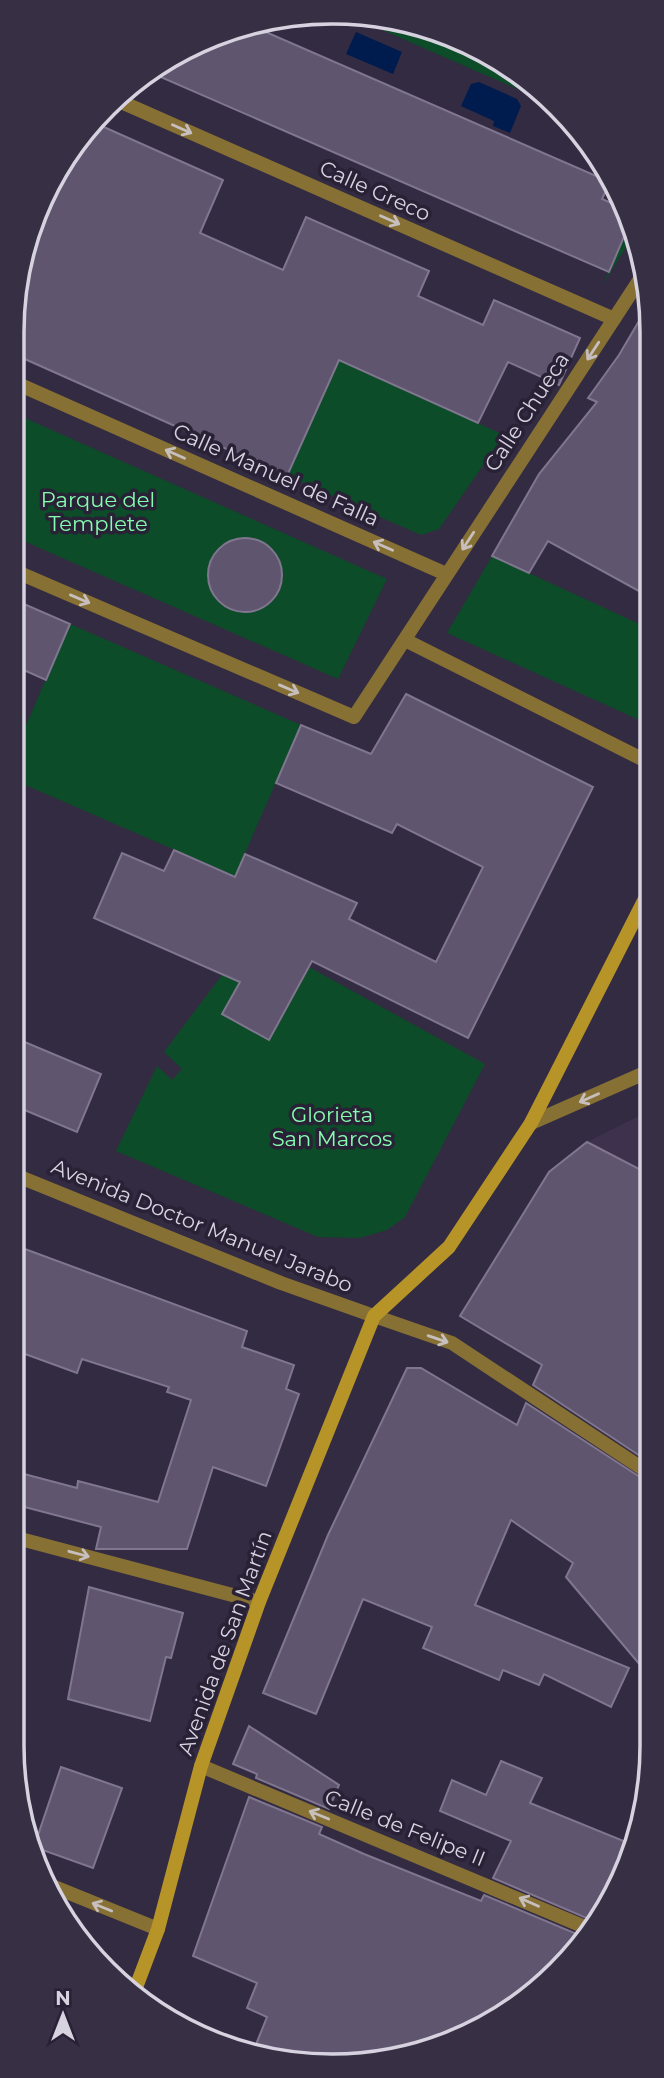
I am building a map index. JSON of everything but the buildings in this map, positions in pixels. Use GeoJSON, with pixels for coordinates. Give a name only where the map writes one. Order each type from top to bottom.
{"type":"FeatureCollection","features":[{"type":"Feature","properties":{"kind":"main road"},"geometry":{"type":"LineString","coordinates":[[374,1316],[450,1247],[531,1123],[640,909]]}},
{"type":"Feature","properties":{"kind":"main road","name":"Avenida de San Martín"},"geometry":{"type":"LineString","coordinates":[[137,1984],[158,1929],[201,1766],[259,1602],[374,1316]]}},
{"type":"Feature","properties":{"kind":"street","name":"Calle Greco"},"geometry":{"type":"LineString","coordinates":[[126,104],[614,319]]}},
{"type":"Feature","properties":{"kind":"street","name":"Calle Chueca"},"geometry":{"type":"LineString","coordinates":[[446,574],[636,285]]}},
{"type":"Feature","properties":{"kind":"street","name":"Calle Manuel de Falla"},"geometry":{"type":"LineString","coordinates":[[25,387],[446,574]]}},
{"type":"Feature","properties":{"kind":"street"},"geometry":{"type":"LineString","coordinates":[[25,575],[354,717],[446,574]]}},
{"type":"Feature","properties":{"kind":"street"},"geometry":{"type":"LineString","coordinates":[[405,640],[640,758]]}},
{"type":"Feature","properties":{"kind":"street"},"geometry":{"type":"LineString","coordinates":[[531,1123],[640,1075]]}},
{"type":"Feature","properties":{"kind":"street","name":"Avenida Doctor Manuel Jarabo"},"geometry":{"type":"LineString","coordinates":[[25,1179],[281,1283],[452,1343],[640,1467]]}},
{"type":"Feature","properties":{"kind":"street"},"geometry":{"type":"LineString","coordinates":[[25,1539],[259,1602]]}},
{"type":"Feature","properties":{"kind":"street","name":"Calle de Felipe II"},"geometry":{"type":"LineString","coordinates":[[201,1766],[582,1926]]}},
{"type":"Feature","properties":{"kind":"street"},"geometry":{"type":"LineString","coordinates":[[60,1889],[158,1929]]}},
{"type":"Feature","properties":{"kind":"shaded area"},"geometry":{"type":"Polygon","coordinates":[[[640,1116],[640,1169],[587,1142],[640,1116]]]}},
{"type":"Feature","properties":{"kind":"green space"},"geometry":{"type":"Polygon","coordinates":[[[378,28],[412,35],[450,48],[503,76],[523,91],[378,28]]]}},
{"type":"Feature","properties":{"kind":"green space"},"geometry":{"type":"Polygon","coordinates":[[[624,236],[627,246],[603,284],[624,236]]]}},
{"type":"Feature","properties":{"kind":"green space"},"geometry":{"type":"Polygon","coordinates":[[[338,360],[504,435],[439,529],[421,535],[287,476],[338,360]]]}},
{"type":"Feature","properties":{"kind":"green space","name":"Parque del Templete"},"geometry":{"type":"Polygon","coordinates":[[[25,418],[387,579],[338,679],[25,542],[25,418]]]}},
{"type":"Feature","properties":{"kind":"green space"},"geometry":{"type":"Polygon","coordinates":[[[492,556],[640,624],[640,720],[447,633],[492,556]]]}},
{"type":"Feature","properties":{"kind":"green space"},"geometry":{"type":"Polygon","coordinates":[[[70,624],[301,725],[235,876],[25,785],[25,727],[70,624]]]}},
{"type":"Feature","properties":{"kind":"green space","name":"Glorieta San Marcos"},"geometry":{"type":"Polygon","coordinates":[[[309,967],[485,1064],[405,1217],[387,1230],[360,1238],[318,1237],[116,1151],[157,1066],[172,1080],[182,1069],[164,1052],[225,971],[241,980],[222,1014],[269,1040],[309,967]]]}},
{"type":"Feature","properties":{"kind":"water"},"geometry":{"type":"Polygon","coordinates":[[[356,32],[402,52],[393,74],[346,54],[356,32]]]}},
{"type":"Feature","properties":{"kind":"water"},"geometry":{"type":"Polygon","coordinates":[[[479,82],[517,99],[521,106],[510,133],[493,126],[494,121],[461,106],[471,84],[479,82]]]}}]}
